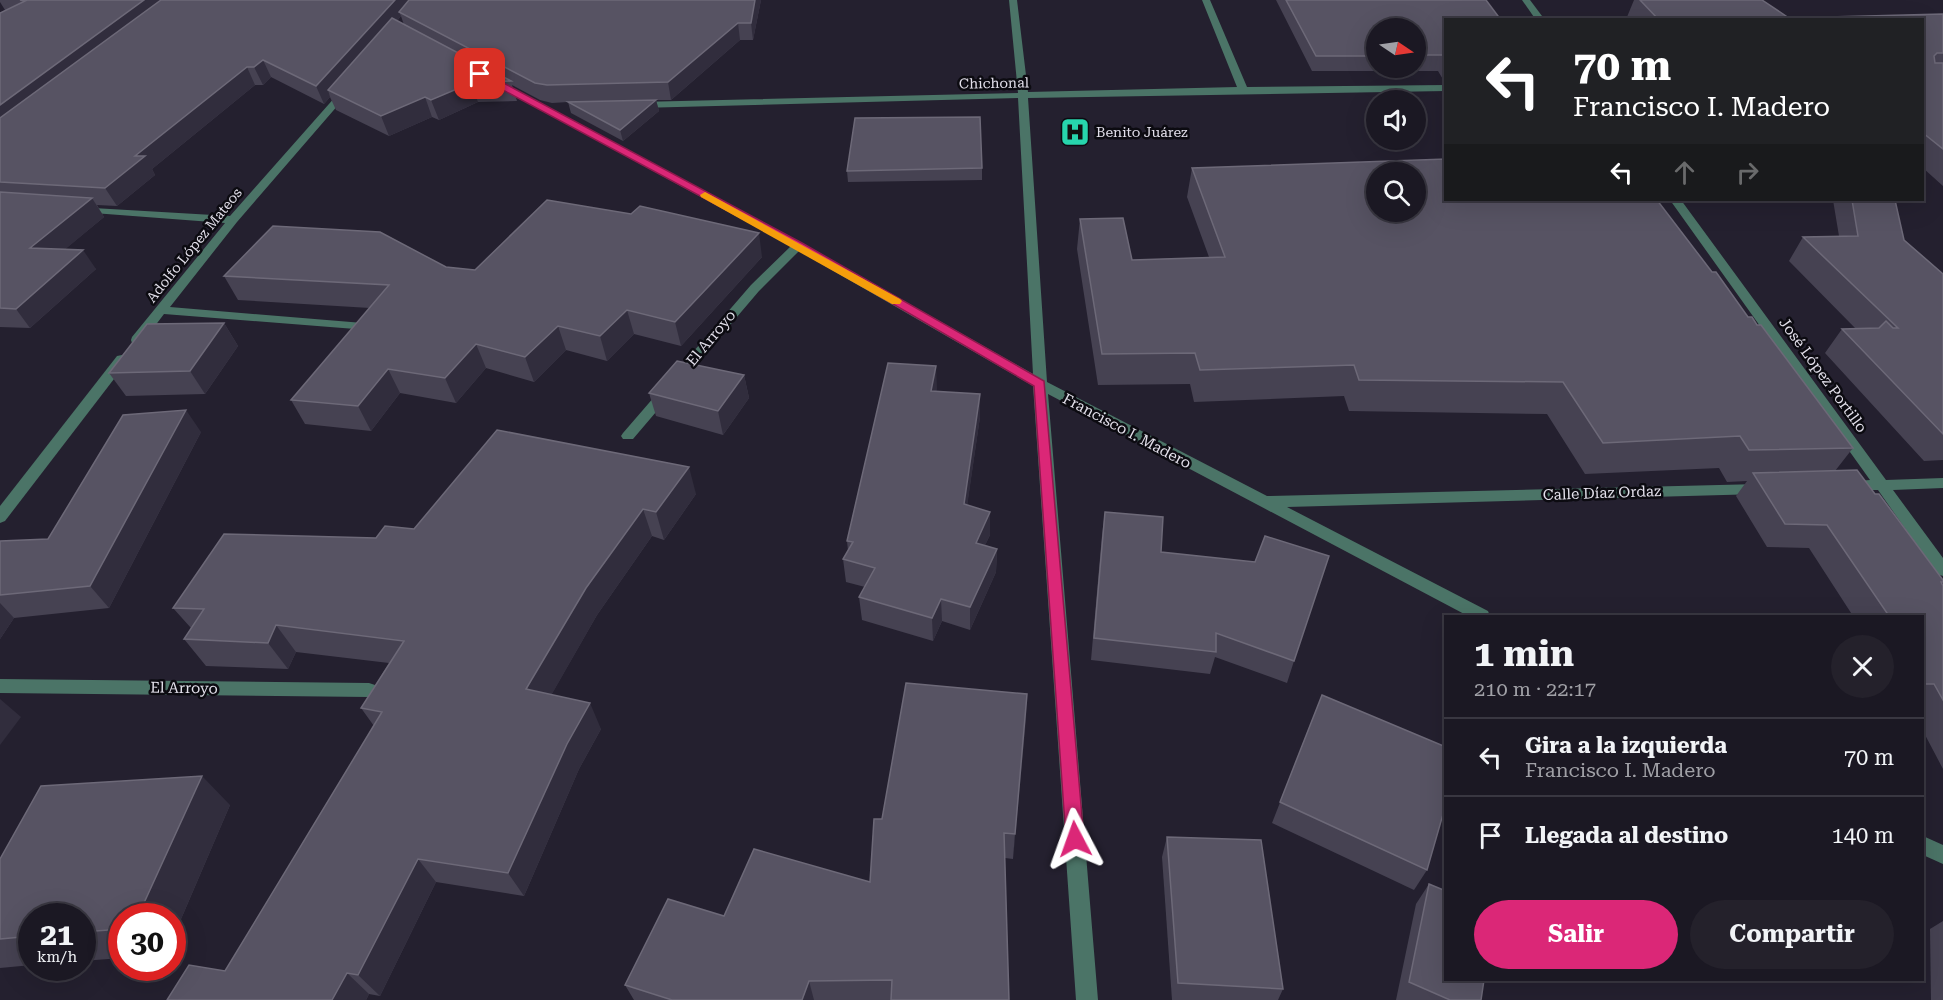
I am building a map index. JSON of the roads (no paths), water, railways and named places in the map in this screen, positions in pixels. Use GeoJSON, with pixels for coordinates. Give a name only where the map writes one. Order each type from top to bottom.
{"type":"FeatureCollection","features":[{"type":"Feature","properties":{"kind":"street"},"geometry":{"type":"LineString","coordinates":[[1013,0],[1023,95],[1040,384],[1087,1000]]}},
{"type":"Feature","properties":{"kind":"street"},"geometry":{"type":"LineString","coordinates":[[1206,0],[1243,90]]}},
{"type":"Feature","properties":{"kind":"street"},"geometry":{"type":"LineString","coordinates":[[1526,0],[1540,18]]}},
{"type":"Feature","properties":{"kind":"street","name":"Adolfo López Mateos"},"geometry":{"type":"LineString","coordinates":[[0,517],[160,310],[233,220],[359,75]]}},
{"type":"Feature","properties":{"kind":"street","name":"Francisco I. Madero"},"geometry":{"type":"LineString","coordinates":[[490,80],[798,245],[1040,384],[1480,615]]}},
{"type":"Feature","properties":{"kind":"street","name":"Chichonal"},"geometry":{"type":"LineString","coordinates":[[624,106],[1243,90],[1444,88]]}},
{"type":"Feature","properties":{"kind":"street"},"geometry":{"type":"LineString","coordinates":[[542,108],[565,107]]}},
{"type":"Feature","properties":{"kind":"street","name":"José López Portillo"},"geometry":{"type":"LineString","coordinates":[[1677,201],[1943,570]]}},
{"type":"Feature","properties":{"kind":"street"},"geometry":{"type":"LineString","coordinates":[[70,208],[233,220]]}},
{"type":"Feature","properties":{"kind":"street","name":"El Arroyo"},"geometry":{"type":"LineString","coordinates":[[628,436],[755,288],[798,245]]}},
{"type":"Feature","properties":{"kind":"street"},"geometry":{"type":"LineString","coordinates":[[160,310],[363,327]]}},
{"type":"Feature","properties":{"kind":"street"},"geometry":{"type":"LineString","coordinates":[[1834,487],[1943,483]]}},
{"type":"Feature","properties":{"kind":"street","name":"Calle Díaz Ordaz"},"geometry":{"type":"LineString","coordinates":[[1261,502],[1774,488]]}},
{"type":"Feature","properties":{"kind":"street","name":"El Arroyo"},"geometry":{"type":"LineString","coordinates":[[0,686],[369,690]]}},
{"type":"Feature","properties":{"kind":"street"},"geometry":{"type":"LineString","coordinates":[[1924,846],[1943,855]]}},
{"type":"Feature","properties":{"kind":"place","name":"Benito Juárez"},"geometry":{"type":"Point","coordinates":[1075,132]}}]}
